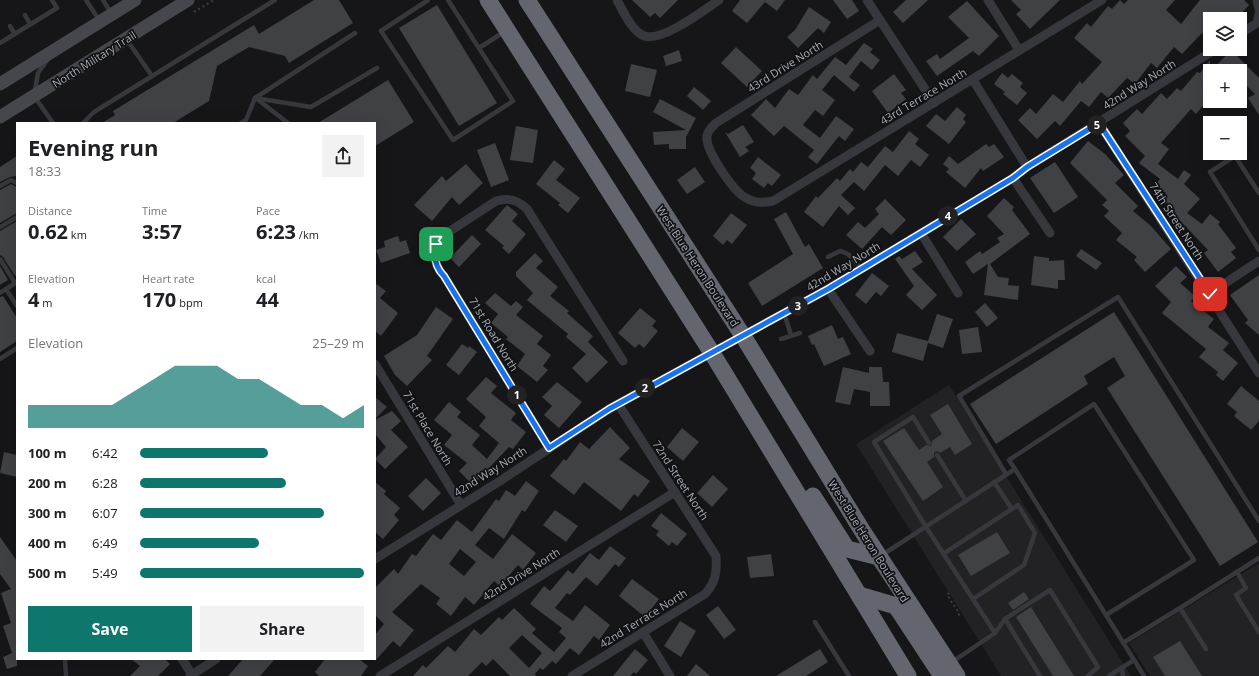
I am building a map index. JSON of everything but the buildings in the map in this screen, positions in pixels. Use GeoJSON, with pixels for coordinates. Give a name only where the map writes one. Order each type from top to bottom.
{"type":"FeatureCollection","features":[{"type":"Feature","properties":{"kind":"highway"},"geometry":{"type":"LineString","coordinates":[[488,0],[712,353],[908,676]]}},
{"type":"Feature","properties":{"kind":"highway","name":"West Blue Heron Boulevard"},"geometry":{"type":"LineString","coordinates":[[527,0],[743,336],[949,672]]}},
{"type":"Feature","properties":{"kind":"highway"},"geometry":{"type":"LineString","coordinates":[[778,461],[806,485],[847,549],[879,557]]}},
{"type":"Feature","properties":{"kind":"highway"},"geometry":{"type":"LineString","coordinates":[[860,595],[896,606],[949,672]]}},
{"type":"Feature","properties":{"kind":"main road"},"geometry":{"type":"LineString","coordinates":[[0,84],[135,0]]}},
{"type":"Feature","properties":{"kind":"main road","name":"North Military Trail"},"geometry":{"type":"LineString","coordinates":[[0,117],[188,0]]}},
{"type":"Feature","properties":{"kind":"street"},"geometry":{"type":"LineString","coordinates":[[616,0],[635,30],[642,36],[650,38],[664,34],[719,0]]}},
{"type":"Feature","properties":{"kind":"street"},"geometry":{"type":"LineString","coordinates":[[867,0],[934,103]]}},
{"type":"Feature","properties":{"kind":"street"},"geometry":{"type":"LineString","coordinates":[[988,0],[1019,50]]}},
{"type":"Feature","properties":{"kind":"street","name":"43rd Terrace North"},"geometry":{"type":"LineString","coordinates":[[754,202],[773,201],[1102,0]]}},
{"type":"Feature","properties":{"kind":"street"},"geometry":{"type":"LineString","coordinates":[[1257,0],[1259,9]]}},
{"type":"Feature","properties":{"kind":"street"},"geometry":{"type":"LineString","coordinates":[[1247,29],[1257,23],[1259,14]]}},
{"type":"Feature","properties":{"kind":"street","name":"43rd Drive North"},"geometry":{"type":"LineString","coordinates":[[754,202],[743,196],[733,187],[709,149],[707,136],[710,128],[880,20]]}},
{"type":"Feature","properties":{"kind":"street","name":"42nd Way North"},"geometry":{"type":"LineString","coordinates":[[376,557],[618,404],[828,289],[1013,178],[1027,167],[1205,56]]}},
{"type":"Feature","properties":{"kind":"street"},"geometry":{"type":"LineString","coordinates":[[973,80],[1027,167]]}},
{"type":"Feature","properties":{"kind":"street","name":"74th Street North"},"geometry":{"type":"LineString","coordinates":[[1099,123],[1210,294],[1259,373]]}},
{"type":"Feature","properties":{"kind":"street"},"geometry":{"type":"LineString","coordinates":[[1013,178],[1050,233]]}},
{"type":"Feature","properties":{"kind":"street","name":"71st Road North"},"geometry":{"type":"LineString","coordinates":[[549,448],[444,276],[438,270],[434,253],[436,244],[441,237],[496,200],[505,198],[514,200],[527,209],[623,361]]}},
{"type":"Feature","properties":{"kind":"street"},"geometry":{"type":"LineString","coordinates":[[921,233],[958,293]]}},
{"type":"Feature","properties":{"kind":"street"},"geometry":{"type":"LineString","coordinates":[[1210,294],[1259,261]]}},
{"type":"Feature","properties":{"kind":"street"},"geometry":{"type":"LineString","coordinates":[[828,289],[870,351]]}},
{"type":"Feature","properties":{"kind":"street","name":"71st Place North"},"geometry":{"type":"LineString","coordinates":[[376,366],[461,504]]}},
{"type":"Feature","properties":{"kind":"street","name":"72nd Street North"},"geometry":{"type":"LineString","coordinates":[[618,404],[716,556],[717,572]]}},
{"type":"Feature","properties":{"kind":"street","name":"42nd Drive North"},"geometry":{"type":"LineString","coordinates":[[380,676],[675,492]]}},
{"type":"Feature","properties":{"kind":"street","name":"42nd Terrace North"},"geometry":{"type":"LineString","coordinates":[[572,676],[704,594],[710,588],[717,572]]}},
{"type":"Feature","properties":{"kind":"street"},"geometry":{"type":"LineString","coordinates":[[642,632],[670,676]]}},
{"type":"Feature","properties":{"kind":"street"},"geometry":{"type":"LineString","coordinates":[[183,660],[192,676],[215,660]]}},
{"type":"Feature","properties":{"kind":"lane"},"geometry":{"type":"LineString","coordinates":[[0,42],[57,8],[52,0]]}},
{"type":"Feature","properties":{"kind":"lane"},"geometry":{"type":"LineString","coordinates":[[86,0],[101,22]]}},
{"type":"Feature","properties":{"kind":"lane"},"geometry":{"type":"LineString","coordinates":[[103,0],[112,14]]}},
{"type":"Feature","properties":{"kind":"lane"},"geometry":{"type":"LineString","coordinates":[[84,122],[94,112],[275,0]]}},
{"type":"Feature","properties":{"kind":"lane"},"geometry":{"type":"LineString","coordinates":[[428,0],[381,31],[453,140],[513,101],[448,0]]}},
{"type":"Feature","properties":{"kind":"lane"},"geometry":{"type":"LineString","coordinates":[[25,16],[30,24]]}},
{"type":"Feature","properties":{"kind":"lane"},"geometry":{"type":"LineString","coordinates":[[10,26],[15,34]]}},
{"type":"Feature","properties":{"kind":"lane"},"geometry":{"type":"LineString","coordinates":[[479,48],[507,30]]}},
{"type":"Feature","properties":{"kind":"lane"},"geometry":{"type":"LineString","coordinates":[[243,122],[246,120],[255,98],[355,33]]}},
{"type":"Feature","properties":{"kind":"lane"},"geometry":{"type":"LineString","coordinates":[[126,38],[152,76]]}},
{"type":"Feature","properties":{"kind":"lane"},"geometry":{"type":"LineString","coordinates":[[52,122],[34,96],[38,73],[54,51]]}},
{"type":"Feature","properties":{"kind":"lane"},"geometry":{"type":"LineString","coordinates":[[255,98],[311,107],[377,68]]}},
{"type":"Feature","properties":{"kind":"lane"},"geometry":{"type":"LineString","coordinates":[[255,98],[287,122]]}},
{"type":"Feature","properties":{"kind":"lane"},"geometry":{"type":"LineString","coordinates":[[1259,193],[1235,156],[1210,172],[1259,250]]}},
{"type":"Feature","properties":{"kind":"lane"},"geometry":{"type":"LineString","coordinates":[[0,186],[11,180],[16,182]]}},
{"type":"Feature","properties":{"kind":"lane"},"geometry":{"type":"LineString","coordinates":[[0,227],[16,218]]}},
{"type":"Feature","properties":{"kind":"lane"},"geometry":{"type":"LineString","coordinates":[[828,257],[840,251],[845,252],[851,256],[861,269]]}},
{"type":"Feature","properties":{"kind":"lane"},"geometry":{"type":"LineString","coordinates":[[0,259],[16,282],[0,293]]}},
{"type":"Feature","properties":{"kind":"lane"},"geometry":{"type":"LineString","coordinates":[[6,289],[16,304]]}},
{"type":"Feature","properties":{"kind":"lane"},"geometry":{"type":"LineString","coordinates":[[1006,474],[959,396],[1118,297],[1259,521]]}},
{"type":"Feature","properties":{"kind":"lane"},"geometry":{"type":"LineString","coordinates":[[784,313],[791,335]]}},
{"type":"Feature","properties":{"kind":"lane"},"geometry":{"type":"LineString","coordinates":[[781,339],[800,333]]}},
{"type":"Feature","properties":{"kind":"lane"},"geometry":{"type":"LineString","coordinates":[[0,359],[16,349]]}},
{"type":"Feature","properties":{"kind":"lane"},"geometry":{"type":"LineString","coordinates":[[1106,615],[1194,560],[1094,404],[1009,460],[1144,676]]}},
{"type":"Feature","properties":{"kind":"lane"},"geometry":{"type":"LineString","coordinates":[[929,443],[913,417],[874,442],[943,554],[995,633]]}},
{"type":"Feature","properties":{"kind":"lane"},"geometry":{"type":"LineString","coordinates":[[937,455],[966,501]]}},
{"type":"Feature","properties":{"kind":"lane"},"geometry":{"type":"LineString","coordinates":[[879,557],[1015,469]]}},
{"type":"Feature","properties":{"kind":"lane"},"geometry":{"type":"LineString","coordinates":[[994,482],[1012,509]]}},
{"type":"Feature","properties":{"kind":"lane"},"geometry":{"type":"LineString","coordinates":[[943,554],[1018,505],[1035,533],[1024,565],[973,599]]}},
{"type":"Feature","properties":{"kind":"lane"},"geometry":{"type":"LineString","coordinates":[[1123,642],[1259,558]]}},
{"type":"Feature","properties":{"kind":"lane"},"geometry":{"type":"LineString","coordinates":[[1237,572],[1246,588],[1236,595],[1259,632]]}},
{"type":"Feature","properties":{"kind":"lane"},"geometry":{"type":"LineString","coordinates":[[949,672],[995,633],[1005,619],[1050,590],[1098,668],[1088,676]]}},
{"type":"Feature","properties":{"kind":"lane"},"geometry":{"type":"LineString","coordinates":[[1180,608],[1206,649]]}},
{"type":"Feature","properties":{"kind":"lane"},"geometry":{"type":"LineString","coordinates":[[1005,619],[1040,676]]}},
{"type":"Feature","properties":{"kind":"lane"},"geometry":{"type":"LineString","coordinates":[[815,622],[849,676]]}},
{"type":"Feature","properties":{"kind":"lane"},"geometry":{"type":"LineString","coordinates":[[65,660],[66,676]]}},
{"type":"Feature","properties":{"kind":"lane"},"geometry":{"type":"LineString","coordinates":[[1109,676],[1134,660]]}},
{"type":"Feature","properties":{"kind":"lane"},"geometry":{"type":"LineString","coordinates":[[1122,668],[1123,676]]}},
{"type":"Feature","properties":{"kind":"path"},"geometry":{"type":"LineString","coordinates":[[949,593],[947,595],[959,613],[959,618]]}},
{"type":"Feature","properties":{"kind":"shaded area"},"geometry":{"type":"Polygon","coordinates":[[[949,385],[1131,676],[1001,676],[856,444],[949,385]]]}},
{"type":"Feature","properties":{"kind":"shaded area"},"geometry":{"type":"Polygon","coordinates":[[[1259,563],[1259,676],[1150,676],[1129,643],[1259,563]]]}},
{"type":"Feature","properties":{"kind":"route"},"geometry":{"type":"LineString","coordinates":[[436,244],[434,253],[438,270],[444,276],[549,448],[609,409],[828,289],[1013,178],[1027,167],[1099,123],[1210,294]]}}]}
